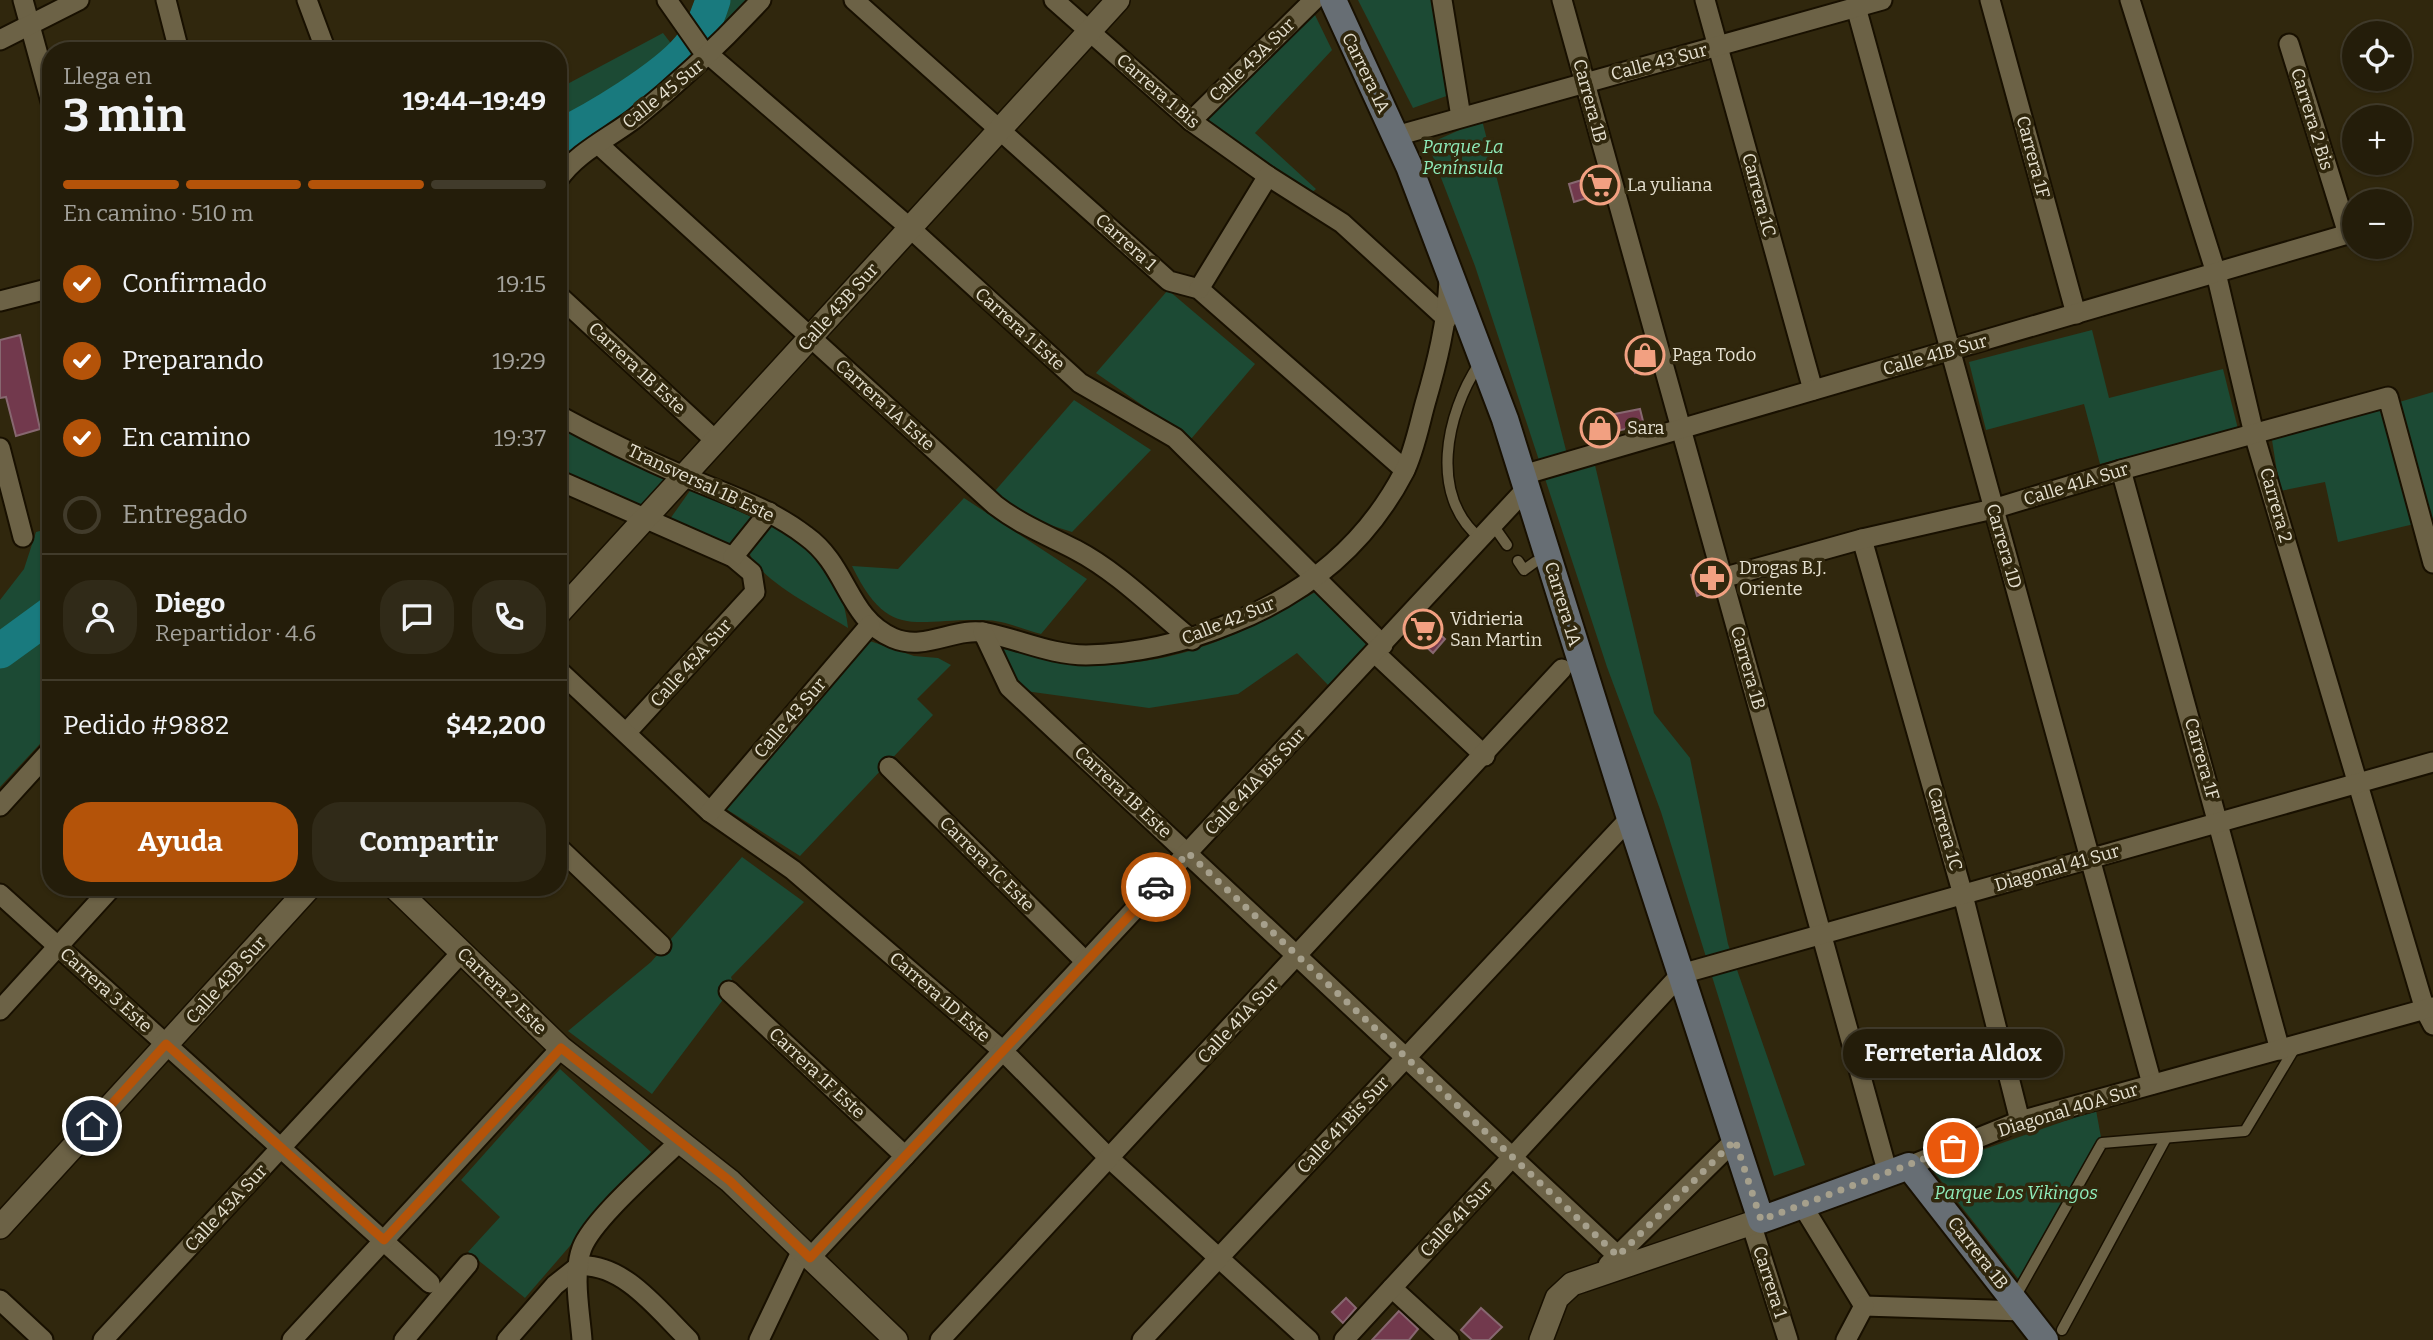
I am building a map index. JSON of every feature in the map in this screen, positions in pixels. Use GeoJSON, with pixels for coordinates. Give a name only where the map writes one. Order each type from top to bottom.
{"type":"FeatureCollection","features":[{"type":"Feature","properties":{"kind":"main road","name":"Carrera 1A"},"geometry":{"type":"LineString","coordinates":[[1333,0],[1396,136],[1483,359],[1525,482],[1630,818],[1735,1140],[1756,1222]]}},
{"type":"Feature","properties":{"kind":"main road","name":"Diagonal 40A Sur"},"geometry":{"type":"LineString","coordinates":[[1756,1222],[1898,1170]]}},
{"type":"Feature","properties":{"kind":"main road","name":"Carrera 1B"},"geometry":{"type":"LineString","coordinates":[[1898,1170],[2019,1305],[2053,1335]]}},
{"type":"Feature","properties":{"kind":"street"},"geometry":{"type":"LineString","coordinates":[[23,0],[42,69]]}},
{"type":"Feature","properties":{"kind":"street"},"geometry":{"type":"LineString","coordinates":[[0,40],[79,0]]}},
{"type":"Feature","properties":{"kind":"street"},"geometry":{"type":"LineString","coordinates":[[166,0],[177,42]]}},
{"type":"Feature","properties":{"kind":"street"},"geometry":{"type":"LineString","coordinates":[[307,0],[323,42]]}},
{"type":"Feature","properties":{"kind":"street","name":"Carrera 1 Este"},"geometry":{"type":"LineString","coordinates":[[667,0],[700,46],[910,228],[1080,383],[1175,438],[1317,578],[1379,649],[1485,756]]}},
{"type":"Feature","properties":{"kind":"street","name":"Calle 45 Sur"},"geometry":{"type":"LineString","coordinates":[[567,170],[598,144],[700,46],[761,0]]}},
{"type":"Feature","properties":{"kind":"street","name":"Carrera 1"},"geometry":{"type":"LineString","coordinates":[[855,0],[1169,281],[1199,289],[1405,470]]}},
{"type":"Feature","properties":{"kind":"street","name":"Carrera 1 Bis"},"geometry":{"type":"LineString","coordinates":[[1054,0],[1191,121],[1268,176]]}},
{"type":"Feature","properties":{"kind":"street","name":"Calle 43B Sur"},"geometry":{"type":"LineString","coordinates":[[567,604],[1118,0]]}},
{"type":"Feature","properties":{"kind":"street","name":"Calle 43A Sur"},"geometry":{"type":"LineString","coordinates":[[1191,121],[1314,0]]}},
{"type":"Feature","properties":{"kind":"street"},"geometry":{"type":"LineString","coordinates":[[1442,0],[1461,117]]}},
{"type":"Feature","properties":{"kind":"street","name":"Carrera 1B"},"geometry":{"type":"LineString","coordinates":[[1562,0],[1824,934],[1898,1170]]}},
{"type":"Feature","properties":{"kind":"street","name":"Carrera 1C"},"geometry":{"type":"LineString","coordinates":[[1705,0],[1813,390]]}},
{"type":"Feature","properties":{"kind":"street","name":"Calle 43 Sur"},"geometry":{"type":"LineString","coordinates":[[1396,136],[1882,0]]}},
{"type":"Feature","properties":{"kind":"street","name":"Carrera 1F"},"geometry":{"type":"LineString","coordinates":[[1990,0],[2076,314]]}},
{"type":"Feature","properties":{"kind":"street","name":"Carrera 2"},"geometry":{"type":"LineString","coordinates":[[2130,0],[2216,273],[2254,434],[2356,783],[2430,1014]]}},
{"type":"Feature","properties":{"kind":"street","name":"Carrera 1D"},"geometry":{"type":"LineString","coordinates":[[1856,7],[2152,1084]]}},
{"type":"Feature","properties":{"kind":"street","name":"Carrera 2 Bis"},"geometry":{"type":"LineString","coordinates":[[2289,44],[2342,215]]}},
{"type":"Feature","properties":{"kind":"street","name":"Carrera 1A Este"},"geometry":{"type":"LineString","coordinates":[[598,144],[995,505],[1018,523],[1076,550],[1098,564],[1192,640]]}},
{"type":"Feature","properties":{"kind":"street"},"geometry":{"type":"LineString","coordinates":[[1199,289],[1268,176],[1342,223],[1447,318]]}},
{"type":"Feature","properties":{"kind":"street","name":"Calle 41B Sur"},"geometry":{"type":"LineString","coordinates":[[1525,482],[1681,429],[2342,236]]}},
{"type":"Feature","properties":{"kind":"street","name":"Calle 42 Sur"},"geometry":{"type":"LineString","coordinates":[[1041,649],[1085,655],[1127,652],[1192,640],[1263,611],[1317,578],[1344,555],[1374,522],[1405,470],[1447,318],[1450,272]]}},
{"type":"Feature","properties":{"kind":"street"},"geometry":{"type":"LineString","coordinates":[[0,301],[42,290]]}},
{"type":"Feature","properties":{"kind":"street","name":"Carrera 1B Este"},"geometry":{"type":"LineString","coordinates":[[567,303],[716,441]]}},
{"type":"Feature","properties":{"kind":"street","name":"Calle 41A Sur"},"geometry":{"type":"LineString","coordinates":[[1722,578],[1862,539],[1993,509],[2121,470],[2388,397],[2433,563]]}},
{"type":"Feature","properties":{"kind":"street","name":"Transversal 1B Este"},"geometry":{"type":"LineString","coordinates":[[567,419],[684,476],[769,512],[827,552],[857,609],[870,625],[895,639],[928,643],[960,633],[983,632],[1041,649]]}},
{"type":"Feature","properties":{"kind":"street"},"geometry":{"type":"LineString","coordinates":[[0,448],[23,537]]}},
{"type":"Feature","properties":{"kind":"street","name":"Carrera 1F"},"geometry":{"type":"LineString","coordinates":[[2121,470],[2220,822],[2288,1047]]}},
{"type":"Feature","properties":{"kind":"street","name":"Calle 41A Bis Sur"},"geometry":{"type":"LineString","coordinates":[[759,1340],[806,1254],[905,1156],[1379,649],[1487,532],[1525,482]]}},
{"type":"Feature","properties":{"kind":"street"},"geometry":{"type":"LineString","coordinates":[[567,484],[733,557],[769,512]]}},
{"type":"Feature","properties":{"kind":"street","name":"Carrera 1C"},"geometry":{"type":"LineString","coordinates":[[1862,539],[1963,895],[2020,1121]]}},
{"type":"Feature","properties":{"kind":"street","name":"Calle 43A Sur"},"geometry":{"type":"LineString","coordinates":[[626,733],[755,592],[752,573],[733,557]]}},
{"type":"Feature","properties":{"kind":"street","name":"Calle 43 Sur"},"geometry":{"type":"LineString","coordinates":[[710,812],[870,625]]}},
{"type":"Feature","properties":{"kind":"street","name":"Carrera 1B Este"},"geometry":{"type":"LineString","coordinates":[[983,632],[1009,687],[1618,1256]]}},
{"type":"Feature","properties":{"kind":"street","name":"Calle 41A Sur"},"geometry":{"type":"LineString","coordinates":[[940,1340],[1485,756],[1562,669]]}},
{"type":"Feature","properties":{"kind":"street","name":"Carrera 1D Este"},"geometry":{"type":"LineString","coordinates":[[567,678],[710,812],[793,870],[1003,1051],[1110,1159],[1220,1256],[1309,1340]]}},
{"type":"Feature","properties":{"kind":"street"},"geometry":{"type":"LineString","coordinates":[[0,806],[42,760]]}},
{"type":"Feature","properties":{"kind":"street","name":"Diagonal 41 Sur"},"geometry":{"type":"LineString","coordinates":[[1681,974],[2433,762]]}},
{"type":"Feature","properties":{"kind":"street","name":"Carrera 1C Este"},"geometry":{"type":"LineString","coordinates":[[889,766],[1085,961]]}},
{"type":"Feature","properties":{"kind":"street","name":"Calle 41 Bis Sur"},"geometry":{"type":"LineString","coordinates":[[1142,1340],[1630,818]]}},
{"type":"Feature","properties":{"kind":"street"},"geometry":{"type":"LineString","coordinates":[[567,855],[661,945]]}},
{"type":"Feature","properties":{"kind":"street","name":"Carrera 3 Este"},"geometry":{"type":"LineString","coordinates":[[0,894],[430,1283]]}},
{"type":"Feature","properties":{"kind":"street"},"geometry":{"type":"LineString","coordinates":[[0,1010],[104,896]]}},
{"type":"Feature","properties":{"kind":"street","name":"Calle 43B Sur"},"geometry":{"type":"LineString","coordinates":[[0,1227],[302,896]]}},
{"type":"Feature","properties":{"kind":"street","name":"Carrera 2 Este"},"geometry":{"type":"LineString","coordinates":[[403,896],[561,1048],[730,1181],[896,1340]]}},
{"type":"Feature","properties":{"kind":"street","name":"Calle 43A Sur"},"geometry":{"type":"LineString","coordinates":[[103,1340],[462,952]]}},
{"type":"Feature","properties":{"kind":"street","name":"Calle 41 Sur"},"geometry":{"type":"LineString","coordinates":[[1344,1340],[1681,974]]}},
{"type":"Feature","properties":{"kind":"street","name":"Carrera 1F Este"},"geometry":{"type":"LineString","coordinates":[[729,991],[905,1156]]}},
{"type":"Feature","properties":{"kind":"street","name":"Diagonal 40A Sur"},"geometry":{"type":"LineString","coordinates":[[1898,1170],[2020,1121],[2288,1047],[2430,1014]]}},
{"type":"Feature","properties":{"kind":"street"},"geometry":{"type":"LineString","coordinates":[[292,1340],[561,1048]]}},
{"type":"Feature","properties":{"kind":"street"},"geometry":{"type":"LineString","coordinates":[[1598,1274],[1735,1140]]}},
{"type":"Feature","properties":{"kind":"street"},"geometry":{"type":"LineString","coordinates":[[582,1340],[579,1266],[582,1248],[595,1229],[680,1141]]}},
{"type":"Feature","properties":{"kind":"street"},"geometry":{"type":"LineString","coordinates":[[1802,1206],[1864,1306]]}},
{"type":"Feature","properties":{"kind":"street","name":"Carrera 1"},"geometry":{"type":"LineString","coordinates":[[1756,1222],[1788,1340]]}},
{"type":"Feature","properties":{"kind":"street","name":"Diagonal 40A Sur"},"geometry":{"type":"LineString","coordinates":[[1541,1340],[1557,1298],[1572,1284],[1756,1222]]}},
{"type":"Feature","properties":{"kind":"street"},"geometry":{"type":"LineString","coordinates":[[404,1340],[468,1264]]}},
{"type":"Feature","properties":{"kind":"street"},"geometry":{"type":"LineString","coordinates":[[507,1340],[555,1285],[579,1266],[608,1268],[630,1284],[690,1340]]}},
{"type":"Feature","properties":{"kind":"street"},"geometry":{"type":"LineString","coordinates":[[1392,1288],[1449,1340]]}},
{"type":"Feature","properties":{"kind":"street"},"geometry":{"type":"LineString","coordinates":[[0,1300],[43,1340]]}},
{"type":"Feature","properties":{"kind":"street"},"geometry":{"type":"LineString","coordinates":[[1864,1306],[2019,1305]]}},
{"type":"Feature","properties":{"kind":"street"},"geometry":{"type":"LineString","coordinates":[[1846,1340],[1864,1306]]}},
{"type":"Feature","properties":{"kind":"lane"},"geometry":{"type":"LineString","coordinates":[[1483,359],[1466,387],[1450,425],[1451,501],[1469,530],[1487,532],[1507,545]]}},
{"type":"Feature","properties":{"kind":"lane"},"geometry":{"type":"LineString","coordinates":[[1518,561],[1524,570],[1535,562]]}},
{"type":"Feature","properties":{"kind":"lane"},"geometry":{"type":"LineString","coordinates":[[2019,1305],[2102,1143],[2245,1131],[2288,1047]]}},
{"type":"Feature","properties":{"kind":"lane"},"geometry":{"type":"LineString","coordinates":[[2053,1335],[2166,1138]]}},
{"type":"Feature","properties":{"kind":"green space"},"geometry":{"type":"Polygon","coordinates":[[[695,0],[748,0],[709,46],[690,13],[695,0]]]}},
{"type":"Feature","properties":{"kind":"green space","name":"Parque La Península"},"geometry":{"type":"Polygon","coordinates":[[[1358,0],[1435,0],[1452,94],[1413,108],[1358,0]]]}},
{"type":"Feature","properties":{"kind":"green space"},"geometry":{"type":"Polygon","coordinates":[[[1313,11],[1332,50],[1255,133],[1316,189],[1309,195],[1207,119],[1313,11]]]}},
{"type":"Feature","properties":{"kind":"green space"},"geometry":{"type":"Polygon","coordinates":[[[663,33],[689,67],[602,130],[567,159],[567,84],[663,33]]]}},
{"type":"Feature","properties":{"kind":"green space","name":"Parque La Península"},"geometry":{"type":"Polygon","coordinates":[[[1482,120],[1570,466],[1594,461],[1654,713],[1690,758],[1728,944],[1805,1165],[1774,1176],[1661,812],[1607,667],[1475,266],[1428,144],[1482,120]]]}},
{"type":"Feature","properties":{"kind":"green space"},"geometry":{"type":"Polygon","coordinates":[[[1168,290],[1255,364],[1191,439],[1096,373],[1168,290]]]}},
{"type":"Feature","properties":{"kind":"green space"},"geometry":{"type":"Polygon","coordinates":[[[2092,330],[2109,398],[2223,369],[2238,429],[2100,464],[2084,404],[1986,430],[1969,362],[2092,330]]]}},
{"type":"Feature","properties":{"kind":"green space"},"geometry":{"type":"Polygon","coordinates":[[[2433,392],[2433,541],[2427,521],[2338,542],[2325,482],[2280,491],[2272,440],[2433,392]]]}},
{"type":"Feature","properties":{"kind":"green space"},"geometry":{"type":"Polygon","coordinates":[[[1074,400],[1151,450],[1072,532],[1028,518],[994,492],[1074,400]]]}},
{"type":"Feature","properties":{"kind":"green space"},"geometry":{"type":"Polygon","coordinates":[[[567,426],[670,474],[641,505],[567,476],[567,426]]]}},
{"type":"Feature","properties":{"kind":"green space"},"geometry":{"type":"Polygon","coordinates":[[[694,485],[755,512],[729,546],[670,519],[694,485]]]}},
{"type":"Feature","properties":{"kind":"green space"},"geometry":{"type":"Polygon","coordinates":[[[964,498],[1087,579],[1041,634],[991,620],[906,621],[892,616],[878,606],[865,590],[852,566],[898,569],[964,498]]]}},
{"type":"Feature","properties":{"kind":"green space"},"geometry":{"type":"Polygon","coordinates":[[[775,521],[803,541],[825,566],[841,595],[848,628],[778,584],[755,563],[749,552],[755,541],[775,521]]]}},
{"type":"Feature","properties":{"kind":"green space"},"geometry":{"type":"Polygon","coordinates":[[[42,530],[42,742],[0,787],[0,600],[24,569],[36,532],[42,530]]]}},
{"type":"Feature","properties":{"kind":"green space"},"geometry":{"type":"Polygon","coordinates":[[[1319,590],[1372,643],[1330,687],[1297,653],[1238,694],[1149,708],[1018,690],[999,648],[1086,662],[1142,661],[1169,656],[1221,640],[1319,590]]]}},
{"type":"Feature","properties":{"kind":"green space"},"geometry":{"type":"Polygon","coordinates":[[[864,639],[914,656],[938,658],[951,665],[917,699],[933,715],[800,856],[723,807],[864,639]]]}},
{"type":"Feature","properties":{"kind":"green space"},"geometry":{"type":"Polygon","coordinates":[[[742,857],[804,902],[731,977],[734,985],[652,1094],[568,1031],[651,962],[742,857]]]}},
{"type":"Feature","properties":{"kind":"green space"},"geometry":{"type":"Polygon","coordinates":[[[560,1069],[651,1152],[525,1298],[468,1252],[500,1217],[461,1180],[560,1069]]]}},
{"type":"Feature","properties":{"kind":"green space","name":"Parque Los Vikingos"},"geometry":{"type":"Polygon","coordinates":[[[2096,1110],[2102,1143],[2020,1281],[1931,1168],[2096,1110]]]}},
{"type":"Feature","properties":{"kind":"building"},"geometry":{"type":"Polygon","coordinates":[[[1598,175],[1603,193],[1574,202],[1569,184],[1598,175]]]}},
{"type":"Feature","properties":{"kind":"building"},"geometry":{"type":"Polygon","coordinates":[[[20,335],[40,429],[16,436],[6,397],[0,398],[0,340],[20,335]]]}},
{"type":"Feature","properties":{"kind":"building"},"geometry":{"type":"Polygon","coordinates":[[[1645,345],[1651,367],[1635,373],[1628,351],[1645,345]]]}},
{"type":"Feature","properties":{"kind":"building"},"geometry":{"type":"Polygon","coordinates":[[[1640,409],[1644,425],[1593,436],[1589,419],[1640,409]]]}},
{"type":"Feature","properties":{"kind":"building"},"geometry":{"type":"Polygon","coordinates":[[[1708,570],[1713,590],[1697,596],[1691,575],[1708,570]]]}},
{"type":"Feature","properties":{"kind":"building"},"geometry":{"type":"Polygon","coordinates":[[[1424,619],[1445,639],[1433,653],[1411,633],[1424,619]]]}},
{"type":"Feature","properties":{"kind":"building"},"geometry":{"type":"Polygon","coordinates":[[[1346,1298],[1356,1308],[1343,1323],[1332,1312],[1346,1298]]]}},
{"type":"Feature","properties":{"kind":"building"},"geometry":{"type":"Polygon","coordinates":[[[1481,1308],[1502,1327],[1489,1340],[1472,1340],[1461,1330],[1481,1308]]]}},
{"type":"Feature","properties":{"kind":"building"},"geometry":{"type":"Polygon","coordinates":[[[1399,1311],[1418,1329],[1409,1340],[1372,1340],[1399,1311]]]}},
{"type":"Feature","properties":{"kind":"waterway"},"geometry":{"type":"LineString","coordinates":[[567,132],[628,97],[678,60],[697,37],[713,0]]}},
{"type":"Feature","properties":{"kind":"waterway"},"geometry":{"type":"LineString","coordinates":[[0,651],[42,621]]}},
{"type":"Feature","properties":{"kind":"way so far"},"geometry":{"type":"LineString","coordinates":[[1156,887],[1188,853],[1618,1256],[1735,1140],[1761,1220],[1953,1148]]}},
{"type":"Feature","properties":{"kind":"place","name":"La yuliana"},"geometry":{"type":"Point","coordinates":[1600,185]}},
{"type":"Feature","properties":{"kind":"place","name":"Paga Todo"},"geometry":{"type":"Point","coordinates":[1645,355]}},
{"type":"Feature","properties":{"kind":"place","name":"Sara"},"geometry":{"type":"Point","coordinates":[1600,428]}},
{"type":"Feature","properties":{"kind":"place","name":"Drogas B.J. Oriente"},"geometry":{"type":"Point","coordinates":[1712,578]}},
{"type":"Feature","properties":{"kind":"place","name":"Vidrieria San Martin"},"geometry":{"type":"Point","coordinates":[1423,629]}},
{"type":"Feature","properties":{"kind":"place","name":"Ferreteria Aldox"},"geometry":{"type":"Point","coordinates":[1953,1148]}},
{"type":"Feature","properties":{"kind":"route"},"geometry":{"type":"LineString","coordinates":[[92,1126],[166,1044],[384,1240],[561,1048],[730,1181],[810,1258],[1156,887]]}}]}
